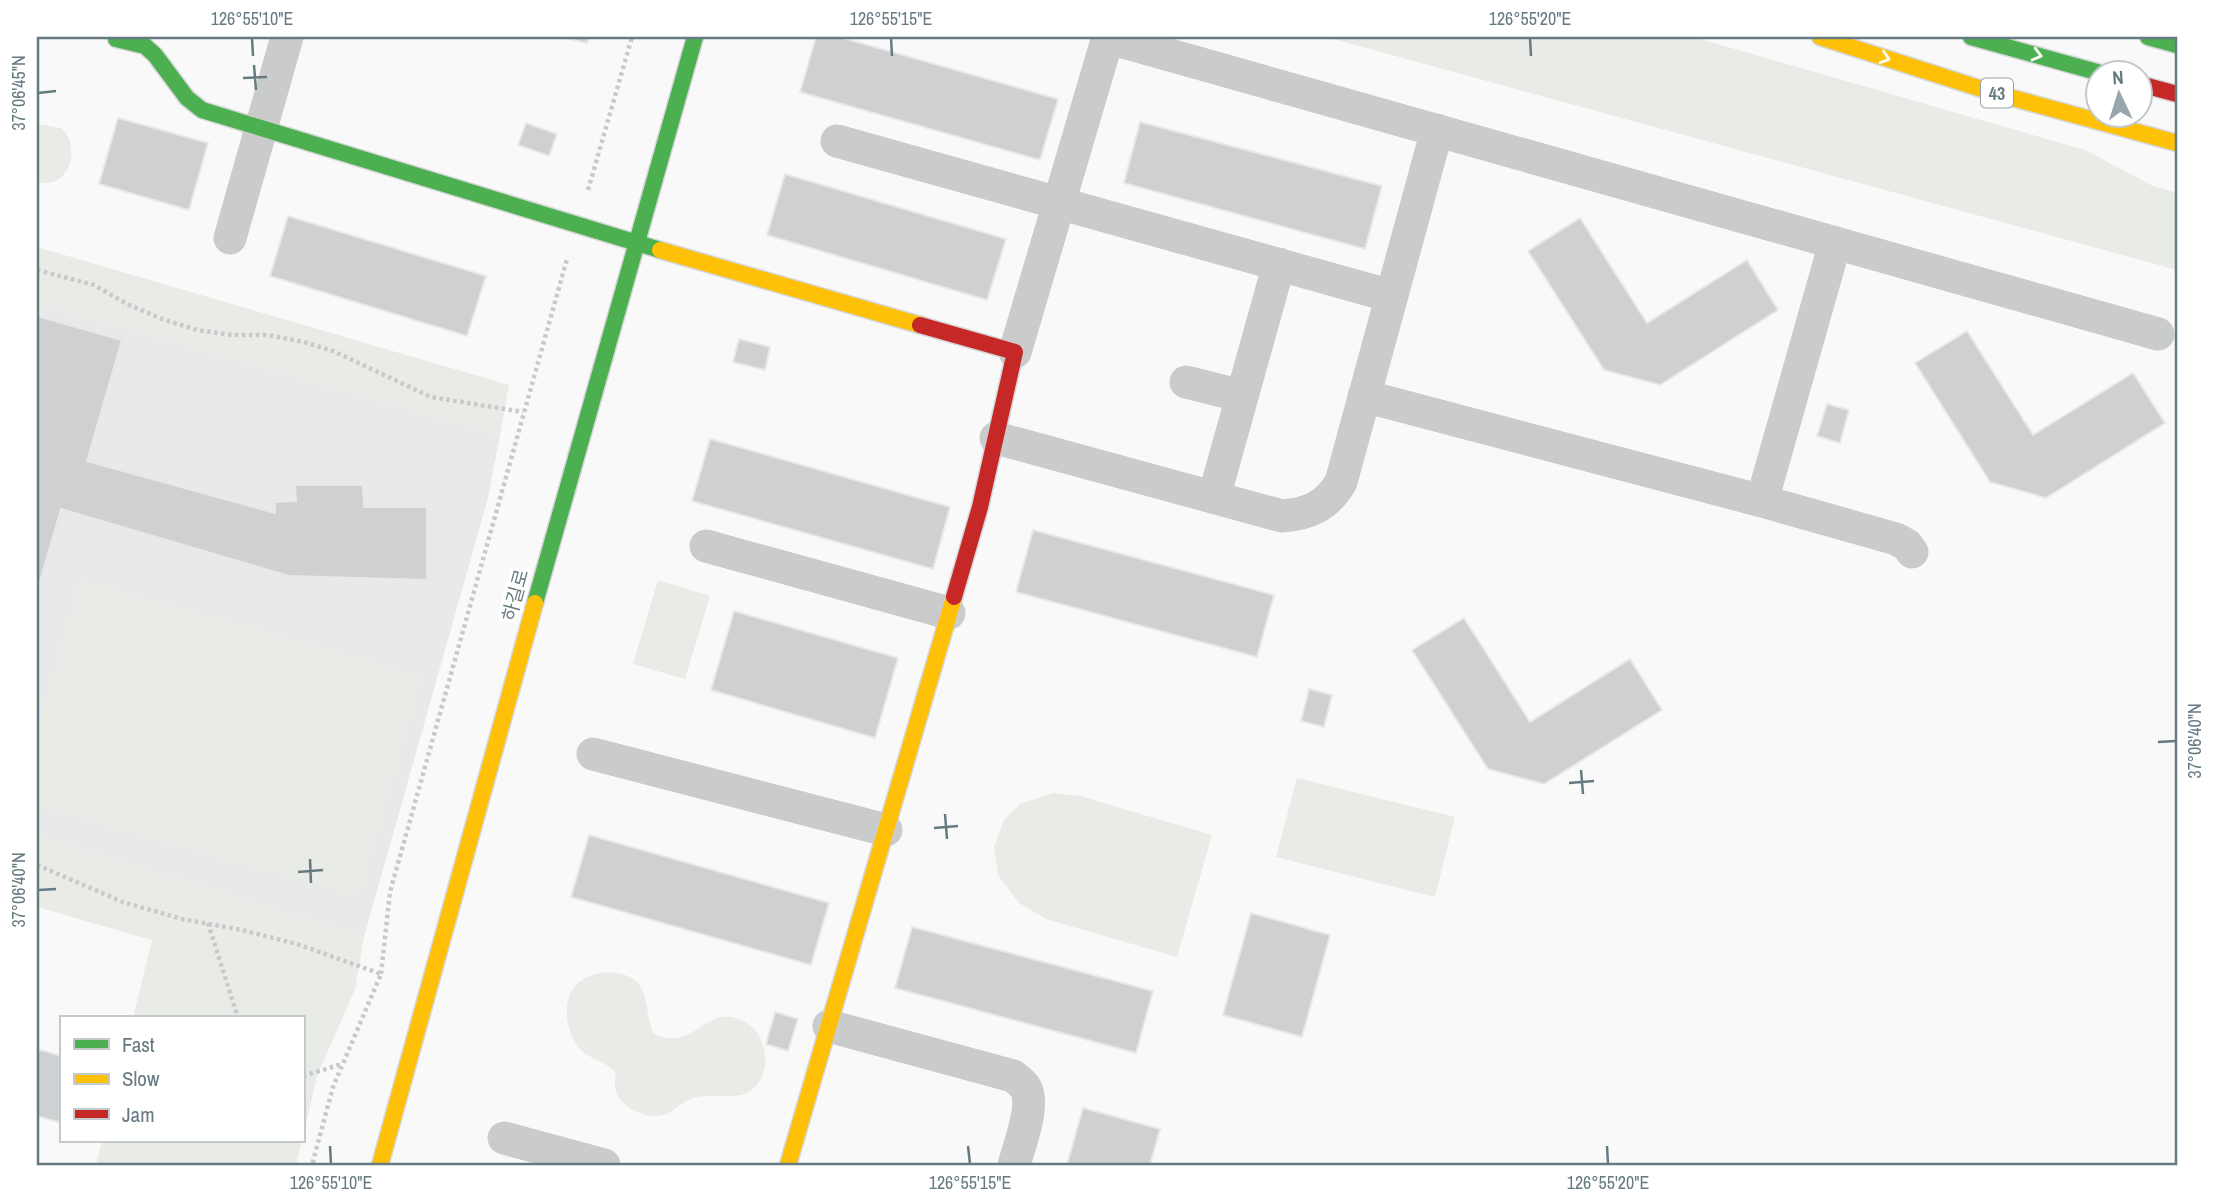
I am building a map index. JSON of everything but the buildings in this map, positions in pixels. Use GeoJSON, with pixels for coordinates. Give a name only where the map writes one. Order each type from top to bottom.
{"type":"FeatureCollection","features":[{"type":"Feature","properties":{"kind":"main road","name":"하길로"},"geometry":{"type":"LineString","coordinates":[[380,1165],[635,243],[695,37]]}},
{"type":"Feature","properties":{"kind":"main road","name":"43"},"geometry":{"type":"LineString","coordinates":[[1819,37],[1991,92],[2177,143]]}},
{"type":"Feature","properties":{"kind":"main road"},"geometry":{"type":"LineString","coordinates":[[1971,37],[2084,68]]}},
{"type":"Feature","properties":{"kind":"main road"},"geometry":{"type":"LineString","coordinates":[[2148,37],[2177,45]]}},
{"type":"Feature","properties":{"kind":"main road"},"geometry":{"type":"LineString","coordinates":[[116,39],[145,46],[155,55],[187,98],[202,110],[635,243],[1015,352],[980,507],[788,1165]]}},
{"type":"Feature","properties":{"kind":"main road"},"geometry":{"type":"LineString","coordinates":[[2154,88],[2177,94]]}},
{"type":"Feature","properties":{"kind":"street"},"geometry":{"type":"LineString","coordinates":[[230,238],[287,37]]}},
{"type":"Feature","properties":{"kind":"street"},"geometry":{"type":"LineString","coordinates":[[1015,352],[1107,37],[2158,334]]}},
{"type":"Feature","properties":{"kind":"street"},"geometry":{"type":"LineString","coordinates":[[996,438],[1282,516],[1296,515],[1323,505],[1341,482],[1437,130]]}},
{"type":"Feature","properties":{"kind":"street"},"geometry":{"type":"LineString","coordinates":[[837,141],[1391,296]]}},
{"type":"Feature","properties":{"kind":"street"},"geometry":{"type":"LineString","coordinates":[[1762,502],[1835,243]]}},
{"type":"Feature","properties":{"kind":"street"},"geometry":{"type":"LineString","coordinates":[[1214,497],[1279,264]]}},
{"type":"Feature","properties":{"kind":"street"},"geometry":{"type":"LineString","coordinates":[[1186,382],[1242,396]]}},
{"type":"Feature","properties":{"kind":"street"},"geometry":{"type":"LineString","coordinates":[[1364,396],[1896,539],[1907,545],[1912,552]]}},
{"type":"Feature","properties":{"kind":"street"},"geometry":{"type":"LineString","coordinates":[[706,546],[949,613]]}},
{"type":"Feature","properties":{"kind":"street"},"geometry":{"type":"LineString","coordinates":[[593,754],[886,830]]}},
{"type":"Feature","properties":{"kind":"street"},"geometry":{"type":"LineString","coordinates":[[829,1026],[1017,1079],[1025,1087],[1030,1103],[1014,1165]]}},
{"type":"Feature","properties":{"kind":"street"},"geometry":{"type":"LineString","coordinates":[[504,1138],[604,1165]]}},
{"type":"Feature","properties":{"kind":"path"},"geometry":{"type":"LineString","coordinates":[[587,191],[632,37]]}},
{"type":"Feature","properties":{"kind":"path"},"geometry":{"type":"LineString","coordinates":[[313,1165],[333,1087],[381,974],[390,892],[568,258]]}},
{"type":"Feature","properties":{"kind":"path"},"geometry":{"type":"LineString","coordinates":[[37,270],[94,285],[139,309],[197,330],[232,335],[268,335],[304,342],[333,351],[431,397],[523,412]]}},
{"type":"Feature","properties":{"kind":"path"},"geometry":{"type":"LineString","coordinates":[[37,866],[123,902],[182,919],[297,944],[381,974]]}},
{"type":"Feature","properties":{"kind":"path"},"geometry":{"type":"LineString","coordinates":[[208,923],[237,1016]]}},
{"type":"Feature","properties":{"kind":"path"},"geometry":{"type":"LineString","coordinates":[[304,1076],[343,1064]]}},
{"type":"Feature","properties":{"kind":"shaded area"},"geometry":{"type":"Polygon","coordinates":[[[1326,37],[1693,37],[2085,150],[2153,186],[2177,193],[2177,270],[1326,37]]]}},
{"type":"Feature","properties":{"kind":"shaded area"},"geometry":{"type":"Polygon","coordinates":[[[37,124],[61,128],[68,136],[71,146],[69,166],[57,180],[48,183],[37,181],[37,124]]]}},
{"type":"Feature","properties":{"kind":"shaded area"},"geometry":{"type":"Polygon","coordinates":[[[37,247],[509,385],[500,435],[37,303],[37,247]]]}},
{"type":"Feature","properties":{"kind":"shaded area"},"geometry":{"type":"Polygon","coordinates":[[[37,303],[500,435],[488,498],[364,937],[37,836],[37,303]]]}},
{"type":"Feature","properties":{"kind":"shaded area"},"geometry":{"type":"Polygon","coordinates":[[[80,580],[421,676],[359,897],[37,806],[37,734],[80,580]]]}},
{"type":"Feature","properties":{"kind":"shaded area"},"geometry":{"type":"Polygon","coordinates":[[[658,580],[710,596],[685,679],[633,664],[658,580]]]}},
{"type":"Feature","properties":{"kind":"shaded area"},"geometry":{"type":"Polygon","coordinates":[[[1297,778],[1455,817],[1435,897],[1276,857],[1297,778]]]}},
{"type":"Feature","properties":{"kind":"shaded area"},"geometry":{"type":"Polygon","coordinates":[[[1053,793],[1080,796],[1212,835],[1177,957],[1046,919],[1019,903],[998,875],[994,847],[1004,820],[1020,804],[1053,793]]]}},
{"type":"Feature","properties":{"kind":"shaded area"},"geometry":{"type":"Polygon","coordinates":[[[37,836],[364,937],[355,989],[317,1076],[304,1133],[304,1016],[133,1016],[152,940],[37,907],[37,836]]]}},
{"type":"Feature","properties":{"kind":"shaded area"},"geometry":{"type":"Polygon","coordinates":[[[608,972],[622,974],[639,984],[646,1000],[653,1033],[667,1038],[679,1038],[720,1017],[732,1017],[753,1028],[763,1044],[766,1059],[757,1084],[741,1095],[693,1098],[659,1116],[645,1115],[624,1104],[616,1092],[615,1072],[582,1051],[572,1036],[567,1018],[568,999],[577,984],[591,975],[608,972]]]}},
{"type":"Feature","properties":{"kind":"shaded area"},"geometry":{"type":"Polygon","coordinates":[[[102,1142],[302,1142],[296,1165],[96,1165],[102,1142]]]}},
{"type":"Feature","properties":{"kind":"traffic: fast"},"geometry":{"type":"LineString","coordinates":[[535,603],[695,37]]}},
{"type":"Feature","properties":{"kind":"traffic: fast"},"geometry":{"type":"LineString","coordinates":[[1971,37],[2084,68]]}},
{"type":"Feature","properties":{"kind":"traffic: fast"},"geometry":{"type":"LineString","coordinates":[[2148,37],[2177,45]]}},
{"type":"Feature","properties":{"kind":"traffic: fast"},"geometry":{"type":"LineString","coordinates":[[116,39],[145,46],[155,55],[187,98],[202,110],[660,250]]}},
{"type":"Feature","properties":{"kind":"traffic: slow"},"geometry":{"type":"LineString","coordinates":[[1820,37],[1991,92],[2177,143]]}},
{"type":"Feature","properties":{"kind":"traffic: slow"},"geometry":{"type":"LineString","coordinates":[[660,250],[920,325]]}},
{"type":"Feature","properties":{"kind":"traffic: slow"},"geometry":{"type":"LineString","coordinates":[[788,1165],[954,597]]}},
{"type":"Feature","properties":{"kind":"traffic: slow"},"geometry":{"type":"LineString","coordinates":[[380,1165],[535,603]]}},
{"type":"Feature","properties":{"kind":"traffic: jam"},"geometry":{"type":"LineString","coordinates":[[2154,88],[2177,94]]}},
{"type":"Feature","properties":{"kind":"traffic: jam"},"geometry":{"type":"LineString","coordinates":[[920,325],[1015,352],[980,507],[954,597]]}}]}
